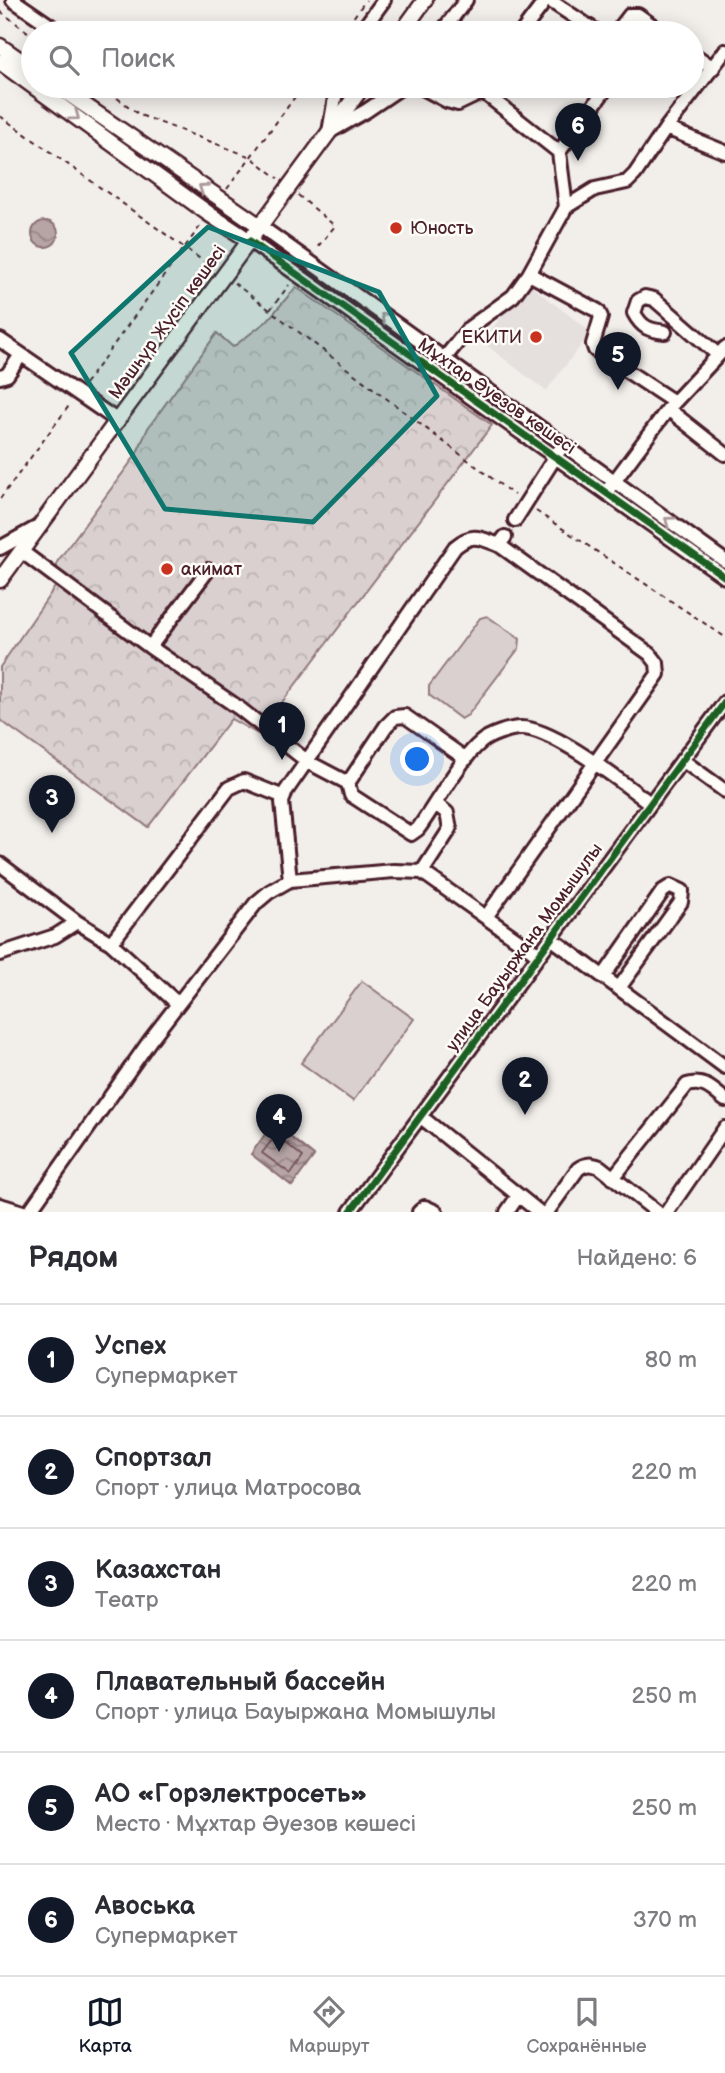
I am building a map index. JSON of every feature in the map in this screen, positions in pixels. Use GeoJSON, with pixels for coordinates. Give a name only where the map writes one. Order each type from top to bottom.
{"type":"FeatureCollection","features":[{"type":"Feature","properties":{"kind":"main road"},"geometry":{"type":"LineString","coordinates":[[410,21],[425,0]]}},
{"type":"Feature","properties":{"kind":"main road"},"geometry":{"type":"LineString","coordinates":[[0,46],[21,61]]}},
{"type":"Feature","properties":{"kind":"main road","name":"Мұхтар Әуезов көшесі"},"geometry":{"type":"LineString","coordinates":[[0,62],[21,77]]}},
{"type":"Feature","properties":{"kind":"main road","name":"Мұхтар Әуезов көшесі"},"geometry":{"type":"LineString","coordinates":[[50,98],[250,241]]}},
{"type":"Feature","properties":{"kind":"main road","name":"Мұхтар Әуезов көшесі"},"geometry":{"type":"LineString","coordinates":[[77,98],[260,226]]}},
{"type":"Feature","properties":{"kind":"main road","name":"Мәшһүр Жүсіп көшесі"},"geometry":{"type":"LineString","coordinates":[[0,580],[354,98]]}},
{"type":"Feature","properties":{"kind":"street"},"geometry":{"type":"LineString","coordinates":[[13,0],[44,21]]}},
{"type":"Feature","properties":{"kind":"street"},"geometry":{"type":"LineString","coordinates":[[369,21],[384,0]]}},
{"type":"Feature","properties":{"kind":"street"},"geometry":{"type":"LineString","coordinates":[[451,21],[466,0]]}},
{"type":"Feature","properties":{"kind":"street"},"geometry":{"type":"LineString","coordinates":[[530,21],[547,0],[580,21]]}},
{"type":"Feature","properties":{"kind":"street"},"geometry":{"type":"LineString","coordinates":[[625,21],[630,15],[638,15],[646,21]]}},
{"type":"Feature","properties":{"kind":"street"},"geometry":{"type":"LineString","coordinates":[[704,79],[725,51]]}},
{"type":"Feature","properties":{"kind":"street"},"geometry":{"type":"LineString","coordinates":[[704,62],[713,68]]}},
{"type":"Feature","properties":{"kind":"street"},"geometry":{"type":"LineString","coordinates":[[329,132],[335,98]]}},
{"type":"Feature","properties":{"kind":"street"},"geometry":{"type":"LineString","coordinates":[[329,132],[385,98]]}},
{"type":"Feature","properties":{"kind":"street"},"geometry":{"type":"LineString","coordinates":[[441,98],[458,104],[468,98]]}},
{"type":"Feature","properties":{"kind":"street"},"geometry":{"type":"LineString","coordinates":[[494,98],[559,152],[566,207]]}},
{"type":"Feature","properties":{"kind":"street"},"geometry":{"type":"LineString","coordinates":[[559,152],[599,98]]}},
{"type":"Feature","properties":{"kind":"street"},"geometry":{"type":"LineString","coordinates":[[443,360],[469,328],[513,296],[529,274],[566,207],[595,188],[627,182],[690,98]]}},
{"type":"Feature","properties":{"kind":"street"},"geometry":{"type":"LineString","coordinates":[[666,128],[725,152]]}},
{"type":"Feature","properties":{"kind":"street","name":"Мұхтар Әуезов көшесі"},"geometry":{"type":"LineString","coordinates":[[260,226],[725,561]]}},
{"type":"Feature","properties":{"kind":"street","name":"Мұхтар Әуезов көшесі"},"geometry":{"type":"LineString","coordinates":[[250,241],[725,577]]}},
{"type":"Feature","properties":{"kind":"street"},"geometry":{"type":"LineString","coordinates":[[529,274],[598,311],[601,317],[593,344],[595,350],[671,406],[725,454]]}},
{"type":"Feature","properties":{"kind":"street"},"geometry":{"type":"LineString","coordinates":[[606,493],[671,406],[721,351],[654,299],[645,297],[638,301],[634,313],[639,324],[649,330],[665,332]]}},
{"type":"Feature","properties":{"kind":"street"},"geometry":{"type":"LineString","coordinates":[[0,340],[118,421]]}},
{"type":"Feature","properties":{"kind":"street"},"geometry":{"type":"LineString","coordinates":[[0,377],[6,375],[21,355]]}},
{"type":"Feature","properties":{"kind":"street"},"geometry":{"type":"LineString","coordinates":[[515,520],[562,445]]}},
{"type":"Feature","properties":{"kind":"street"},"geometry":{"type":"LineString","coordinates":[[0,548],[39,527]]}},
{"type":"Feature","properties":{"kind":"street"},"geometry":{"type":"LineString","coordinates":[[290,880],[282,803],[286,791],[455,547],[464,539],[476,536],[502,541],[650,654],[657,663],[659,674],[486,917]]}},
{"type":"Feature","properties":{"kind":"street"},"geometry":{"type":"LineString","coordinates":[[21,551],[150,647],[239,708],[308,762],[348,783]]}},
{"type":"Feature","properties":{"kind":"street"},"geometry":{"type":"LineString","coordinates":[[150,647],[208,570]]}},
{"type":"Feature","properties":{"kind":"street","name":"улица Бауыржана Момышулы"},"geometry":{"type":"LineString","coordinates":[[350,1212],[725,702]]}},
{"type":"Feature","properties":{"kind":"street"},"geometry":{"type":"LineString","coordinates":[[466,759],[405,716],[395,717],[386,726],[348,783],[351,795],[411,834],[418,829],[482,740],[522,728],[550,736],[650,803]]}},
{"type":"Feature","properties":{"kind":"street"},"geometry":{"type":"LineString","coordinates":[[682,760],[725,791]]}},
{"type":"Feature","properties":{"kind":"street"},"geometry":{"type":"LineString","coordinates":[[111,943],[229,788],[244,781],[284,797]]}},
{"type":"Feature","properties":{"kind":"street"},"geometry":{"type":"LineString","coordinates":[[422,872],[450,829],[447,813],[436,804]]}},
{"type":"Feature","properties":{"kind":"street"},"geometry":{"type":"LineString","coordinates":[[0,864],[77,922],[111,943],[178,1004]]}},
{"type":"Feature","properties":{"kind":"street"},"geometry":{"type":"LineString","coordinates":[[29,1212],[178,1004],[256,903],[290,880],[394,871],[422,872],[539,955]]}},
{"type":"Feature","properties":{"kind":"street"},"geometry":{"type":"LineString","coordinates":[[603,977],[663,891],[671,886],[682,891],[681,902],[619,988]]}},
{"type":"Feature","properties":{"kind":"street"},"geometry":{"type":"LineString","coordinates":[[0,954],[55,936],[77,922]]}},
{"type":"Feature","properties":{"kind":"street"},"geometry":{"type":"LineString","coordinates":[[551,938],[725,1067]]}},
{"type":"Feature","properties":{"kind":"street"},"geometry":{"type":"LineString","coordinates":[[613,1178],[687,1085],[698,1082],[707,1085],[725,1100]]}},
{"type":"Feature","properties":{"kind":"street"},"geometry":{"type":"LineString","coordinates":[[419,1116],[539,1212]]}},
{"type":"Feature","properties":{"kind":"street"},"geometry":{"type":"LineString","coordinates":[[667,1212],[725,1128]]}},
{"type":"Feature","properties":{"kind":"street"},"geometry":{"type":"LineString","coordinates":[[547,1212],[578,1169],[584,1165],[600,1167],[657,1212]]}},
{"type":"Feature","properties":{"kind":"street"},"geometry":{"type":"LineString","coordinates":[[508,1212],[518,1196]]}},
{"type":"Feature","properties":{"kind":"street"},"geometry":{"type":"LineString","coordinates":[[0,1205],[23,1212]]}},
{"type":"Feature","properties":{"kind":"street"},"geometry":{"type":"LineString","coordinates":[[419,1212],[425,1207],[436,1212]]}},
{"type":"Feature","properties":{"kind":"path"},"geometry":{"type":"LineString","coordinates":[[351,21],[366,0]]}},
{"type":"Feature","properties":{"kind":"path"},"geometry":{"type":"LineString","coordinates":[[0,11],[21,27]]}},
{"type":"Feature","properties":{"kind":"path"},"geometry":{"type":"LineString","coordinates":[[117,98],[140,115],[251,157],[335,226]]}},
{"type":"Feature","properties":{"kind":"path"},"geometry":{"type":"LineString","coordinates":[[219,199],[294,98]]}},
{"type":"Feature","properties":{"kind":"path"},"geometry":{"type":"LineString","coordinates":[[0,116],[225,276],[526,504],[725,638]]}},
{"type":"Feature","properties":{"kind":"path"},"geometry":{"type":"LineString","coordinates":[[0,499],[209,214]]}},
{"type":"Feature","properties":{"kind":"highlighted area"},"geometry":{"type":"Polygon","coordinates":[[[208,227],[379,292],[437,396],[313,522],[165,509],[71,353],[208,227]]]}},
{"type":"Feature","properties":{"kind":"shaded area","name":"ЕКИТИ"},"geometry":{"type":"Polygon","coordinates":[[[527,283],[591,332],[546,391],[482,342],[527,283]]]}},
{"type":"Feature","properties":{"kind":"green space"},"geometry":{"type":"Polygon","coordinates":[[[296,287],[492,425],[258,734],[231,719],[148,827],[0,720],[0,667],[57,584],[57,562],[136,455],[148,428],[217,333],[233,347],[267,321],[296,287]]]}},
{"type":"Feature","properties":{"kind":"green space"},"geometry":{"type":"Polygon","coordinates":[[[487,616],[520,639],[519,648],[468,715],[461,719],[429,695],[429,686],[480,618],[487,616]]]}},
{"type":"Feature","properties":{"kind":"green space"},"geometry":{"type":"Polygon","coordinates":[[[362,981],[414,1019],[353,1101],[301,1063],[362,981]]]}},
{"type":"Feature","properties":{"kind":"water"},"geometry":{"type":"Polygon","coordinates":[[[45,221],[54,225],[58,234],[54,243],[45,247],[36,243],[32,234],[36,225],[45,221]]]}},
{"type":"Feature","properties":{"kind":"water"},"geometry":{"type":"Polygon","coordinates":[[[273,1123],[314,1156],[292,1186],[251,1154],[273,1123]]]}},
{"type":"Feature","properties":{"kind":"cycle path"},"geometry":{"type":"LineString","coordinates":[[250,241],[725,577]]}},
{"type":"Feature","properties":{"kind":"cycle path"},"geometry":{"type":"LineString","coordinates":[[350,1212],[725,702]]}},
{"type":"Feature","properties":{"kind":"place","name":"Авоська"},"geometry":{"type":"Point","coordinates":[578,161]}},
{"type":"Feature","properties":{"kind":"place","name":"Юность"},"geometry":{"type":"Point","coordinates":[396,228]}},
{"type":"Feature","properties":{"kind":"place","name":"ЕКИТИ"},"geometry":{"type":"Point","coordinates":[536,337]}},
{"type":"Feature","properties":{"kind":"place","name":"АО «Горэлектросеть»"},"geometry":{"type":"Point","coordinates":[618,390]}},
{"type":"Feature","properties":{"kind":"place","name":"акимат"},"geometry":{"type":"Point","coordinates":[167,569]}},
{"type":"Feature","properties":{"kind":"place","name":"Успех"},"geometry":{"type":"Point","coordinates":[282,760]}},
{"type":"Feature","properties":{"kind":"place","name":"Казахстан"},"geometry":{"type":"Point","coordinates":[52,833]}},
{"type":"Feature","properties":{"kind":"place","name":"Спортзал"},"geometry":{"type":"Point","coordinates":[525,1115]}},
{"type":"Feature","properties":{"kind":"place","name":"Плавательный бассейн"},"geometry":{"type":"Point","coordinates":[279,1152]}}]}
